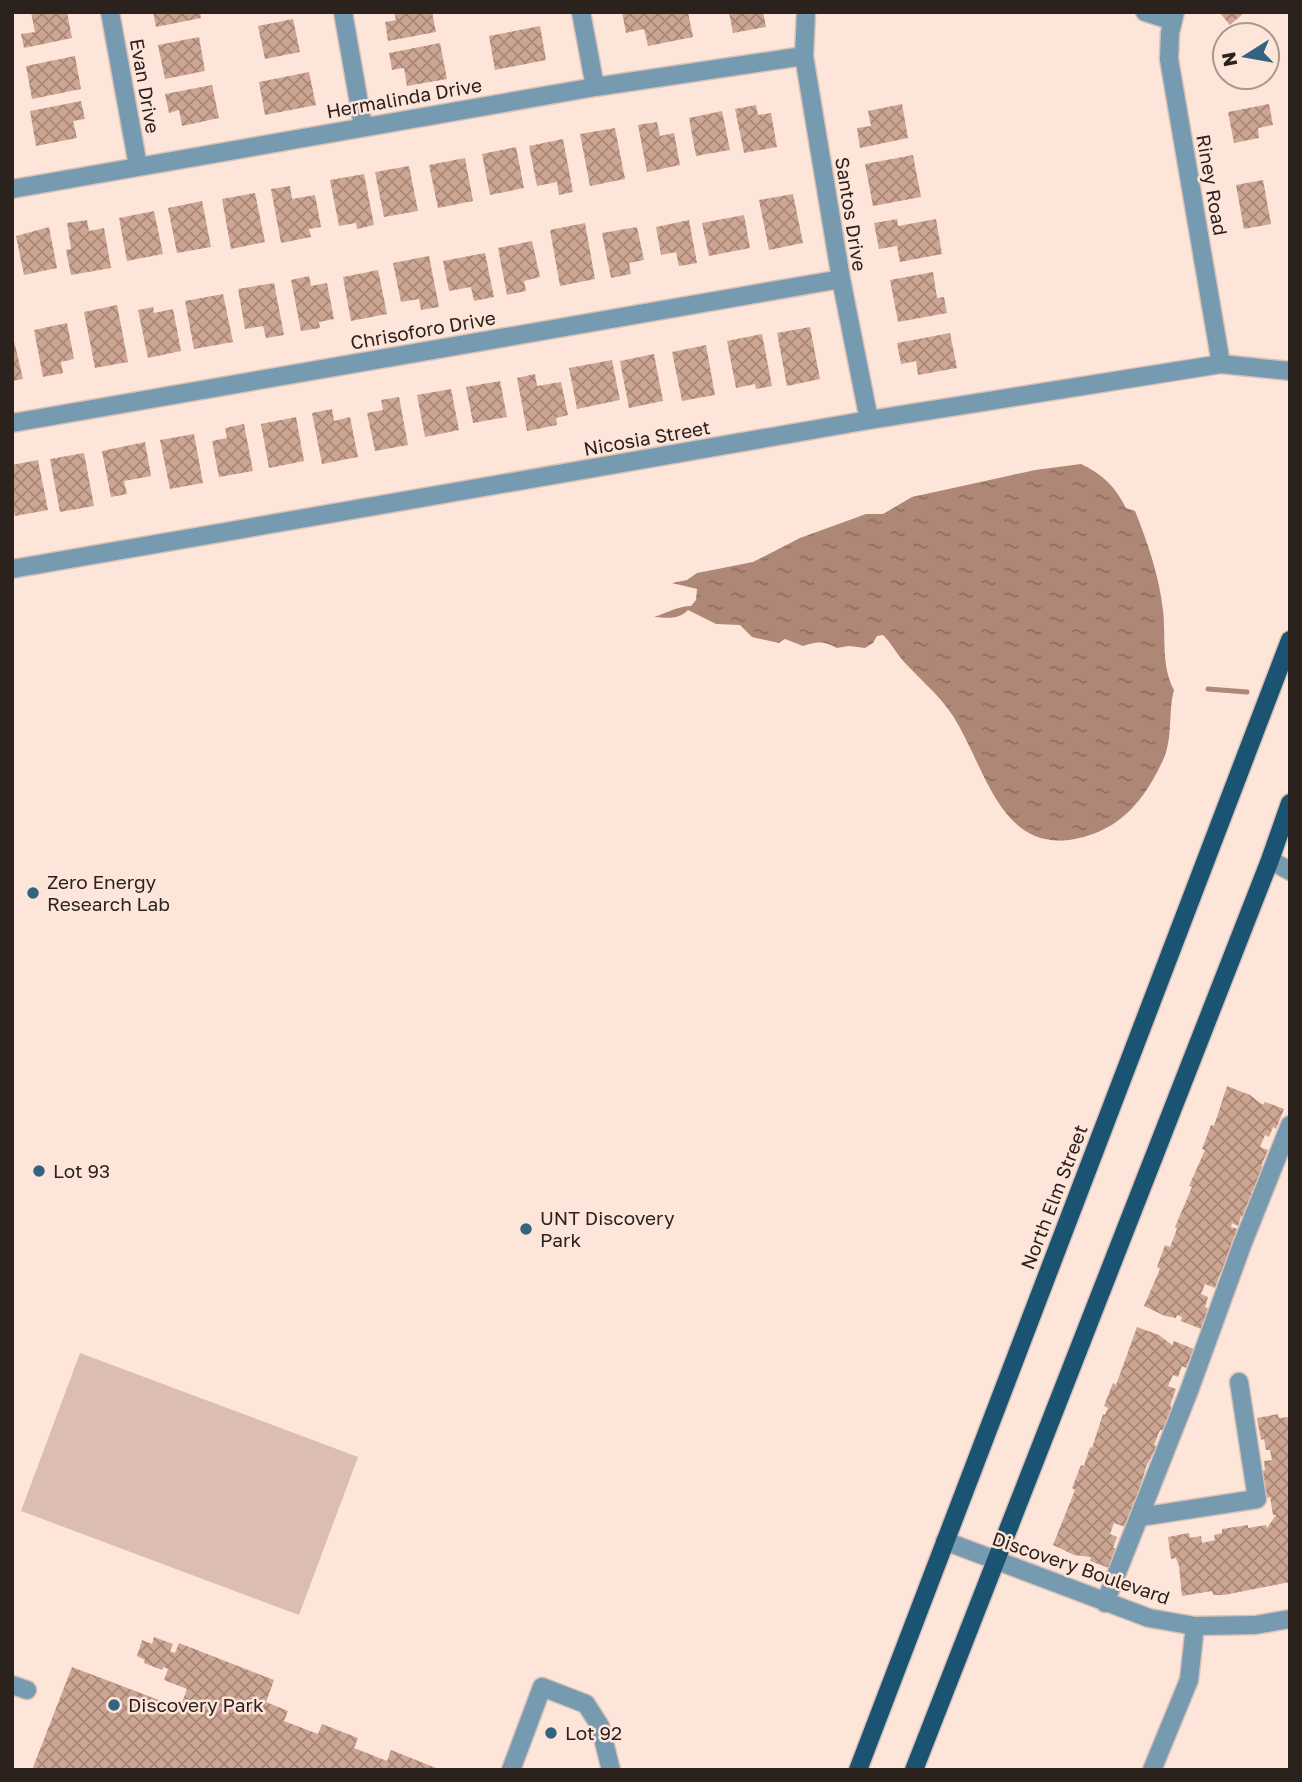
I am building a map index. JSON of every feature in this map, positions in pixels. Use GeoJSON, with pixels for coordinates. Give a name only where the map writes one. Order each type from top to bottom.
{"type":"FeatureCollection","features":[{"type":"Feature","properties":{"kind":"main road","name":"North Elm Street"},"geometry":{"type":"LineString","coordinates":[[858,1770],[1290,640]]}},
{"type":"Feature","properties":{"kind":"main road"},"geometry":{"type":"LineString","coordinates":[[914,1770],[1290,803]]}},
{"type":"Feature","properties":{"kind":"street","name":"Evan Drive"},"geometry":{"type":"LineString","coordinates":[[110,12],[138,166]]}},
{"type":"Feature","properties":{"kind":"street"},"geometry":{"type":"LineString","coordinates":[[342,12],[363,127]]}},
{"type":"Feature","properties":{"kind":"street"},"geometry":{"type":"LineString","coordinates":[[582,12],[595,87]]}},
{"type":"Feature","properties":{"kind":"street","name":"Santos Drive"},"geometry":{"type":"LineString","coordinates":[[806,12],[804,56],[841,279],[869,420]]}},
{"type":"Feature","properties":{"kind":"street"},"geometry":{"type":"LineString","coordinates":[[1145,12],[1174,17]]}},
{"type":"Feature","properties":{"kind":"street","name":"Riney Road"},"geometry":{"type":"LineString","coordinates":[[1174,17],[1169,59],[1221,365]]}},
{"type":"Feature","properties":{"kind":"street","name":"Hermalinda Drive"},"geometry":{"type":"LineString","coordinates":[[12,189],[595,87],[804,56]]}},
{"type":"Feature","properties":{"kind":"street","name":"Chrisoforo Drive"},"geometry":{"type":"LineString","coordinates":[[12,423],[841,279]]}},
{"type":"Feature","properties":{"kind":"street","name":"Nicosia Street"},"geometry":{"type":"LineString","coordinates":[[12,569],[869,420],[1221,365],[1290,371]]}},
{"type":"Feature","properties":{"kind":"street"},"geometry":{"type":"LineString","coordinates":[[1270,860],[1290,871]]}},
{"type":"Feature","properties":{"kind":"street"},"geometry":{"type":"LineString","coordinates":[[1105,1603],[1290,1125]]}},
{"type":"Feature","properties":{"kind":"street"},"geometry":{"type":"LineString","coordinates":[[1140,1517],[1257,1499],[1239,1382]]}},
{"type":"Feature","properties":{"kind":"street","name":"Discovery Boulevard"},"geometry":{"type":"LineString","coordinates":[[945,1541],[1149,1618],[1195,1626],[1255,1625],[1290,1619]]}},
{"type":"Feature","properties":{"kind":"street"},"geometry":{"type":"LineString","coordinates":[[1152,1770],[1189,1680],[1195,1626]]}},
{"type":"Feature","properties":{"kind":"street"},"geometry":{"type":"LineString","coordinates":[[511,1770],[542,1688],[586,1704],[600,1726],[611,1770]]}},
{"type":"Feature","properties":{"kind":"shaded area"},"geometry":{"type":"Polygon","coordinates":[[[80,1353],[358,1457],[299,1615],[21,1511],[80,1353]]]}},
{"type":"Feature","properties":{"kind":"water"},"geometry":{"type":"Polygon","coordinates":[[[1081,464],[1102,477],[1126,508],[1135,511],[1149,547],[1159,585],[1167,671],[1174,690],[1167,750],[1152,782],[1127,813],[1093,834],[1062,840],[1038,837],[1018,826],[989,787],[953,716],[883,635],[877,636],[873,643],[865,648],[837,648],[820,642],[803,646],[785,639],[779,643],[752,637],[740,625],[716,624],[688,610],[677,617],[654,617],[691,606],[696,600],[697,589],[672,583],[687,580],[697,573],[753,562],[800,538],[866,514],[883,514],[912,497],[1035,470],[1081,464]]]}},
{"type":"Feature","properties":{"kind":"building"},"geometry":{"type":"Polygon","coordinates":[[[31,12],[67,12],[72,38],[24,48],[21,34],[35,32],[31,12]]]}},
{"type":"Feature","properties":{"kind":"building"},"geometry":{"type":"Polygon","coordinates":[[[153,12],[200,12],[201,18],[156,27],[153,12]]]}},
{"type":"Feature","properties":{"kind":"building"},"geometry":{"type":"Polygon","coordinates":[[[394,12],[432,12],[436,32],[388,41],[385,22],[396,20],[394,12]]]}},
{"type":"Feature","properties":{"kind":"building"},"geometry":{"type":"Polygon","coordinates":[[[622,12],[688,12],[693,37],[648,46],[644,29],[626,33],[622,12]]]}},
{"type":"Feature","properties":{"kind":"building"},"geometry":{"type":"Polygon","coordinates":[[[729,12],[763,12],[766,27],[733,33],[729,12]]]}},
{"type":"Feature","properties":{"kind":"building"},"geometry":{"type":"Polygon","coordinates":[[[1219,12],[1245,12],[1235,21],[1227,21],[1219,12]]]}},
{"type":"Feature","properties":{"kind":"building"},"geometry":{"type":"Polygon","coordinates":[[[293,19],[300,52],[265,59],[258,26],[293,19]]]}},
{"type":"Feature","properties":{"kind":"building"},"geometry":{"type":"Polygon","coordinates":[[[540,26],[546,60],[495,70],[489,36],[540,26]]]}},
{"type":"Feature","properties":{"kind":"building"},"geometry":{"type":"Polygon","coordinates":[[[199,37],[205,71],[165,79],[158,45],[199,37]]]}},
{"type":"Feature","properties":{"kind":"building"},"geometry":{"type":"Polygon","coordinates":[[[440,43],[447,79],[407,86],[404,68],[392,70],[389,53],[440,43]]]}},
{"type":"Feature","properties":{"kind":"building"},"geometry":{"type":"Polygon","coordinates":[[[75,56],[81,89],[32,99],[26,66],[75,56]]]}},
{"type":"Feature","properties":{"kind":"building"},"geometry":{"type":"Polygon","coordinates":[[[309,72],[316,105],[265,115],[259,82],[309,72]]]}},
{"type":"Feature","properties":{"kind":"building"},"geometry":{"type":"Polygon","coordinates":[[[212,85],[219,118],[182,126],[179,110],[169,113],[165,94],[212,85]]]}},
{"type":"Feature","properties":{"kind":"building"},"geometry":{"type":"Polygon","coordinates":[[[81,101],[85,119],[73,121],[77,138],[36,146],[30,111],[81,101]]]}},
{"type":"Feature","properties":{"kind":"building"},"geometry":{"type":"Polygon","coordinates":[[[902,104],[908,138],[860,148],[857,128],[871,126],[868,111],[902,104]]]}},
{"type":"Feature","properties":{"kind":"building"},"geometry":{"type":"Polygon","coordinates":[[[1269,104],[1273,125],[1258,128],[1259,138],[1234,143],[1228,112],[1269,104]]]}},
{"type":"Feature","properties":{"kind":"building"},"geometry":{"type":"Polygon","coordinates":[[[756,105],[758,115],[771,113],[777,147],[744,153],[735,109],[756,105]]]}},
{"type":"Feature","properties":{"kind":"building"},"geometry":{"type":"Polygon","coordinates":[[[722,111],[730,150],[696,156],[689,118],[722,111]]]}},
{"type":"Feature","properties":{"kind":"building"},"geometry":{"type":"Polygon","coordinates":[[[657,122],[660,136],[674,133],[680,165],[647,172],[638,125],[657,122]]]}},
{"type":"Feature","properties":{"kind":"building"},"geometry":{"type":"Polygon","coordinates":[[[615,128],[625,179],[590,186],[580,134],[615,128]]]}},
{"type":"Feature","properties":{"kind":"building"},"geometry":{"type":"Polygon","coordinates":[[[563,139],[573,192],[559,195],[557,182],[537,186],[529,146],[563,139]]]}},
{"type":"Feature","properties":{"kind":"building"},"geometry":{"type":"Polygon","coordinates":[[[516,147],[524,188],[490,195],[482,154],[516,147]]]}},
{"type":"Feature","properties":{"kind":"building"},"geometry":{"type":"Polygon","coordinates":[[[913,155],[921,197],[873,206],[865,164],[913,155]]]}},
{"type":"Feature","properties":{"kind":"building"},"geometry":{"type":"Polygon","coordinates":[[[465,158],[473,201],[438,208],[429,165],[465,158]]]}},
{"type":"Feature","properties":{"kind":"building"},"geometry":{"type":"Polygon","coordinates":[[[409,166],[418,211],[384,217],[375,172],[409,166]]]}},
{"type":"Feature","properties":{"kind":"building"},"geometry":{"type":"Polygon","coordinates":[[[364,174],[374,225],[357,229],[356,223],[339,226],[330,180],[364,174]]]}},
{"type":"Feature","properties":{"kind":"building"},"geometry":{"type":"Polygon","coordinates":[[[1263,180],[1271,224],[1244,229],[1236,185],[1263,180]]]}},
{"type":"Feature","properties":{"kind":"building"},"geometry":{"type":"Polygon","coordinates":[[[290,186],[292,199],[315,195],[321,227],[309,229],[311,237],[281,243],[271,189],[290,186]]]}},
{"type":"Feature","properties":{"kind":"building"},"geometry":{"type":"Polygon","coordinates":[[[255,193],[265,242],[231,249],[222,199],[255,193]]]}},
{"type":"Feature","properties":{"kind":"building"},"geometry":{"type":"Polygon","coordinates":[[[793,194],[803,243],[769,250],[759,200],[793,194]]]}},
{"type":"Feature","properties":{"kind":"building"},"geometry":{"type":"Polygon","coordinates":[[[202,201],[211,247],[177,253],[168,208],[202,201]]]}},
{"type":"Feature","properties":{"kind":"building"},"geometry":{"type":"Polygon","coordinates":[[[154,211],[163,254],[127,261],[119,218],[154,211]]]}},
{"type":"Feature","properties":{"kind":"building"},"geometry":{"type":"Polygon","coordinates":[[[744,215],[750,248],[709,256],[702,223],[744,215]]]}},
{"type":"Feature","properties":{"kind":"building"},"geometry":{"type":"Polygon","coordinates":[[[897,219],[898,226],[936,219],[942,254],[900,262],[897,246],[879,249],[874,223],[897,219]]]}},
{"type":"Feature","properties":{"kind":"building"},"geometry":{"type":"Polygon","coordinates":[[[87,220],[89,231],[104,228],[111,268],[71,275],[66,250],[71,249],[67,223],[87,220]]]}},
{"type":"Feature","properties":{"kind":"building"},"geometry":{"type":"Polygon","coordinates":[[[689,220],[697,263],[679,266],[676,252],[661,255],[656,227],[689,220]]]}},
{"type":"Feature","properties":{"kind":"building"},"geometry":{"type":"Polygon","coordinates":[[[585,223],[595,279],[560,286],[550,230],[585,223]]]}},
{"type":"Feature","properties":{"kind":"building"},"geometry":{"type":"Polygon","coordinates":[[[49,227],[57,268],[24,275],[16,236],[49,227]]]}},
{"type":"Feature","properties":{"kind":"building"},"geometry":{"type":"Polygon","coordinates":[[[637,227],[644,260],[629,263],[631,274],[611,278],[602,233],[637,227]]]}},
{"type":"Feature","properties":{"kind":"building"},"geometry":{"type":"Polygon","coordinates":[[[532,241],[540,277],[524,281],[526,291],[507,295],[498,248],[532,241]]]}},
{"type":"Feature","properties":{"kind":"building"},"geometry":{"type":"Polygon","coordinates":[[[485,253],[494,297],[474,301],[471,287],[449,291],[443,261],[485,253]]]}},
{"type":"Feature","properties":{"kind":"building"},"geometry":{"type":"Polygon","coordinates":[[[429,256],[439,307],[421,310],[419,299],[401,302],[393,263],[429,256]]]}},
{"type":"Feature","properties":{"kind":"building"},"geometry":{"type":"Polygon","coordinates":[[[378,270],[387,314],[351,321],[343,277],[378,270]]]}},
{"type":"Feature","properties":{"kind":"building"},"geometry":{"type":"Polygon","coordinates":[[[933,272],[937,298],[944,297],[947,313],[898,322],[890,280],[933,272]]]}},
{"type":"Feature","properties":{"kind":"building"},"geometry":{"type":"Polygon","coordinates":[[[309,276],[311,286],[327,283],[334,319],[319,322],[320,328],[301,331],[291,280],[309,276]]]}},
{"type":"Feature","properties":{"kind":"building"},"geometry":{"type":"Polygon","coordinates":[[[274,283],[284,335],[266,338],[263,326],[245,329],[238,289],[274,283]]]}},
{"type":"Feature","properties":{"kind":"building"},"geometry":{"type":"Polygon","coordinates":[[[223,294],[233,342],[194,349],[185,301],[223,294]]]}},
{"type":"Feature","properties":{"kind":"building"},"geometry":{"type":"Polygon","coordinates":[[[117,305],[128,362],[95,368],[84,312],[117,305]]]}},
{"type":"Feature","properties":{"kind":"building"},"geometry":{"type":"Polygon","coordinates":[[[153,307],[154,313],[173,309],[181,351],[148,358],[138,310],[153,307]]]}},
{"type":"Feature","properties":{"kind":"building"},"geometry":{"type":"Polygon","coordinates":[[[67,323],[74,359],[61,362],[63,373],[43,377],[34,330],[67,323]]]}},
{"type":"Feature","properties":{"kind":"building"},"geometry":{"type":"Polygon","coordinates":[[[810,327],[820,379],[787,386],[777,333],[810,327]]]}},
{"type":"Feature","properties":{"kind":"building"},"geometry":{"type":"Polygon","coordinates":[[[12,332],[23,379],[12,381],[12,332]]]}},
{"type":"Feature","properties":{"kind":"building"},"geometry":{"type":"Polygon","coordinates":[[[950,333],[957,368],[918,375],[916,361],[901,364],[897,343],[950,333]]]}},
{"type":"Feature","properties":{"kind":"building"},"geometry":{"type":"Polygon","coordinates":[[[762,334],[772,386],[756,389],[755,384],[736,388],[727,341],[762,334]]]}},
{"type":"Feature","properties":{"kind":"building"},"geometry":{"type":"Polygon","coordinates":[[[706,345],[715,395],[682,401],[672,352],[706,345]]]}},
{"type":"Feature","properties":{"kind":"building"},"geometry":{"type":"Polygon","coordinates":[[[654,354],[663,401],[629,408],[620,361],[654,354]]]}},
{"type":"Feature","properties":{"kind":"building"},"geometry":{"type":"Polygon","coordinates":[[[612,360],[620,400],[577,409],[569,368],[612,360]]]}},
{"type":"Feature","properties":{"kind":"building"},"geometry":{"type":"Polygon","coordinates":[[[535,374],[537,386],[561,382],[568,415],[556,418],[557,425],[527,431],[517,378],[535,374]]]}},
{"type":"Feature","properties":{"kind":"building"},"geometry":{"type":"Polygon","coordinates":[[[500,381],[507,417],[473,423],[466,387],[500,381]]]}},
{"type":"Feature","properties":{"kind":"building"},"geometry":{"type":"Polygon","coordinates":[[[451,389],[459,430],[425,437],[417,395],[451,389]]]}},
{"type":"Feature","properties":{"kind":"building"},"geometry":{"type":"Polygon","coordinates":[[[399,397],[408,445],[375,451],[367,413],[383,410],[381,400],[399,397]]]}},
{"type":"Feature","properties":{"kind":"building"},"geometry":{"type":"Polygon","coordinates":[[[332,409],[334,421],[350,417],[358,457],[322,464],[312,413],[332,409]]]}},
{"type":"Feature","properties":{"kind":"building"},"geometry":{"type":"Polygon","coordinates":[[[296,417],[304,461],[269,468],[261,424],[296,417]]]}},
{"type":"Feature","properties":{"kind":"building"},"geometry":{"type":"Polygon","coordinates":[[[244,424],[253,471],[219,477],[212,441],[227,438],[225,428],[244,424]]]}},
{"type":"Feature","properties":{"kind":"building"},"geometry":{"type":"Polygon","coordinates":[[[194,434],[203,483],[170,489],[160,440],[194,434]]]}},
{"type":"Feature","properties":{"kind":"building"},"geometry":{"type":"Polygon","coordinates":[[[145,442],[151,476],[124,481],[127,494],[111,497],[102,451],[145,442]]]}},
{"type":"Feature","properties":{"kind":"building"},"geometry":{"type":"Polygon","coordinates":[[[84,453],[94,506],[60,512],[50,459],[84,453]]]}},
{"type":"Feature","properties":{"kind":"building"},"geometry":{"type":"Polygon","coordinates":[[[38,460],[48,510],[15,516],[12,504],[12,465],[38,460]]]}},
{"type":"Feature","properties":{"kind":"building"},"geometry":{"type":"Polygon","coordinates":[[[1227,1086],[1250,1095],[1263,1105],[1265,1102],[1284,1109],[1276,1129],[1273,1127],[1269,1137],[1265,1135],[1260,1147],[1268,1150],[1261,1166],[1264,1167],[1256,1193],[1252,1191],[1244,1218],[1241,1216],[1238,1226],[1232,1223],[1231,1227],[1238,1229],[1231,1245],[1235,1247],[1225,1272],[1221,1271],[1215,1288],[1205,1284],[1201,1294],[1208,1297],[1205,1307],[1209,1309],[1201,1329],[1181,1321],[1182,1317],[1165,1316],[1144,1306],[1160,1269],[1157,1267],[1165,1245],[1170,1247],[1177,1229],[1175,1227],[1192,1187],[1189,1186],[1205,1150],[1202,1149],[1211,1125],[1214,1126],[1227,1086]]]}},
{"type":"Feature","properties":{"kind":"building"},"geometry":{"type":"Polygon","coordinates":[[[1137,1327],[1159,1335],[1172,1345],[1174,1341],[1194,1349],[1186,1368],[1182,1366],[1178,1377],[1173,1375],[1168,1386],[1176,1389],[1170,1406],[1173,1409],[1165,1430],[1160,1430],[1154,1445],[1157,1446],[1146,1467],[1141,1484],[1144,1485],[1134,1513],[1131,1511],[1125,1527],[1114,1523],[1110,1534],[1117,1537],[1113,1548],[1117,1549],[1109,1568],[1090,1561],[1091,1557],[1074,1555],[1053,1545],[1075,1490],[1072,1488],[1081,1465],[1084,1466],[1090,1447],[1092,1448],[1103,1414],[1105,1415],[1108,1408],[1104,1406],[1113,1383],[1116,1385],[1137,1327]]]}},
{"type":"Feature","properties":{"kind":"building"},"geometry":{"type":"Polygon","coordinates":[[[1278,1414],[1279,1418],[1290,1417],[1290,1582],[1224,1595],[1213,1595],[1212,1591],[1182,1596],[1179,1566],[1176,1558],[1171,1559],[1168,1537],[1189,1533],[1190,1538],[1201,1536],[1202,1543],[1215,1540],[1214,1535],[1222,1533],[1222,1529],[1248,1525],[1248,1528],[1266,1525],[1267,1528],[1276,1515],[1273,1515],[1270,1497],[1267,1498],[1262,1471],[1265,1470],[1264,1461],[1272,1460],[1264,1439],[1261,1440],[1257,1418],[1278,1414]]]}},
{"type":"Feature","properties":{"kind":"building","name":"Discovery Park"},"geometry":{"type":"Polygon","coordinates":[[[154,1637],[173,1644],[170,1651],[175,1653],[179,1643],[274,1680],[266,1702],[288,1711],[284,1721],[318,1734],[322,1724],[358,1738],[354,1748],[387,1761],[391,1750],[441,1770],[32,1770],[72,1667],[180,1708],[187,1689],[164,1680],[168,1669],[164,1667],[162,1670],[144,1663],[145,1660],[137,1656],[142,1640],[152,1644],[154,1637]]]}},
{"type":"Feature","properties":{"kind":"waterway"},"geometry":{"type":"LineString","coordinates":[[1208,689],[1247,692]]}},
{"type":"Feature","properties":{"kind":"place","name":"Zero Energy Research Lab"},"geometry":{"type":"Point","coordinates":[33,893]}},
{"type":"Feature","properties":{"kind":"place","name":"Lot 93"},"geometry":{"type":"Point","coordinates":[39,1171]}},
{"type":"Feature","properties":{"kind":"place","name":"UNT Discovery Park"},"geometry":{"type":"Point","coordinates":[526,1229]}},
{"type":"Feature","properties":{"kind":"place","name":"Discovery Park"},"geometry":{"type":"Point","coordinates":[114,1705]}},
{"type":"Feature","properties":{"kind":"place","name":"Lot 92"},"geometry":{"type":"Point","coordinates":[551,1733]}}]}
